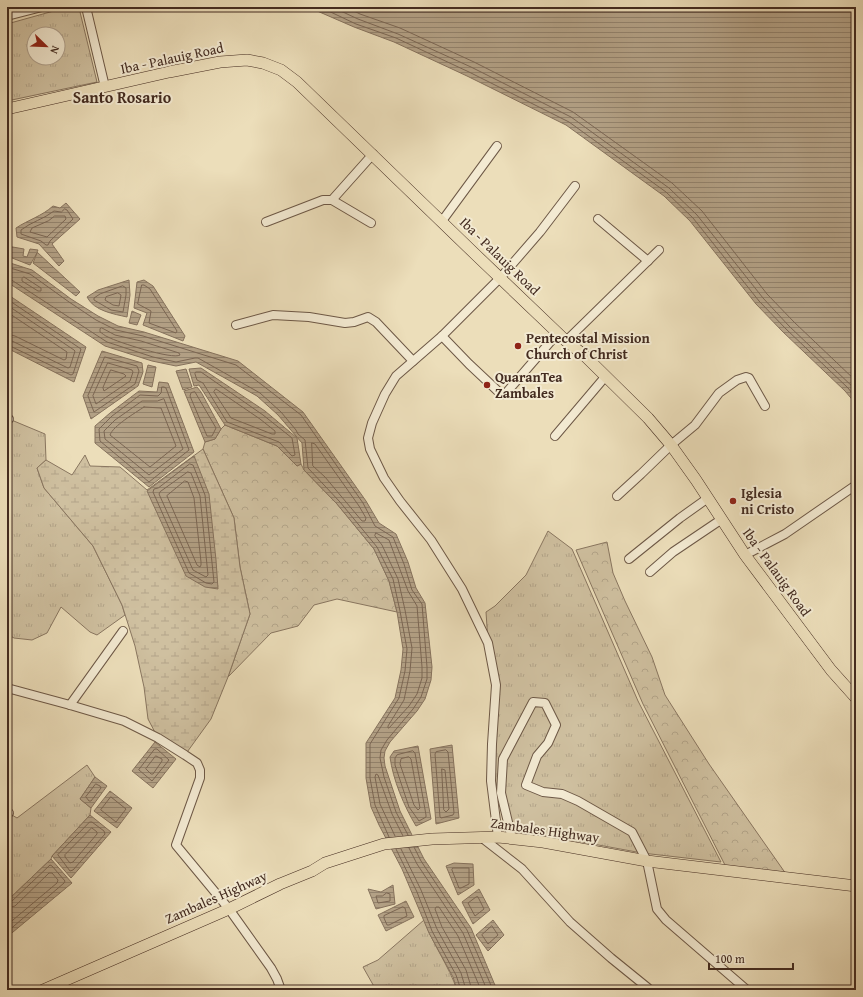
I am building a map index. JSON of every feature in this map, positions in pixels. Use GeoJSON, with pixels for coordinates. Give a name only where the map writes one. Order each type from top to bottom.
{"type":"FeatureCollection","features":[{"type":"Feature","properties":{"kind":"main road","name":"Iba - Palauig Road"},"geometry":{"type":"LineString","coordinates":[[7,110],[169,72],[220,62],[247,60],[263,63],[281,70],[297,82],[373,154],[476,255],[501,277],[562,337],[584,355],[648,418],[671,445],[745,555],[831,670],[856,698]]}},
{"type":"Feature","properties":{"kind":"main road","name":"Zambales Highway"},"geometry":{"type":"LineString","coordinates":[[43,990],[229,909],[280,884],[312,871],[324,863],[384,844],[418,840],[498,837],[546,843],[647,861],[856,886]]}},
{"type":"Feature","properties":{"kind":"street"},"geometry":{"type":"LineString","coordinates":[[7,16],[42,7]]}},
{"type":"Feature","properties":{"kind":"street"},"geometry":{"type":"LineString","coordinates":[[86,7],[105,87]]}},
{"type":"Feature","properties":{"kind":"street"},"geometry":{"type":"LineString","coordinates":[[442,221],[498,146]]}},
{"type":"Feature","properties":{"kind":"street"},"geometry":{"type":"LineString","coordinates":[[332,200],[373,154]]}},
{"type":"Feature","properties":{"kind":"street"},"geometry":{"type":"LineString","coordinates":[[498,837],[491,780],[496,685],[488,644],[462,588],[431,540],[384,478],[370,449],[368,438],[372,423],[385,394],[396,376],[442,336],[501,277],[540,232],[575,186]]}},
{"type":"Feature","properties":{"kind":"street"},"geometry":{"type":"LineString","coordinates":[[266,222],[323,200],[332,200],[371,223]]}},
{"type":"Feature","properties":{"kind":"street"},"geometry":{"type":"LineString","coordinates":[[598,219],[648,261]]}},
{"type":"Feature","properties":{"kind":"street"},"geometry":{"type":"LineString","coordinates":[[442,336],[502,395],[506,393],[562,337],[659,250]]}},
{"type":"Feature","properties":{"kind":"street"},"geometry":{"type":"LineString","coordinates":[[236,325],[273,315],[309,317],[345,323],[354,322],[368,317],[376,322],[413,361]]}},
{"type":"Feature","properties":{"kind":"street"},"geometry":{"type":"LineString","coordinates":[[555,436],[605,377]]}},
{"type":"Feature","properties":{"kind":"street"},"geometry":{"type":"LineString","coordinates":[[617,496],[671,445],[695,425],[720,393],[737,380],[746,377],[749,378],[765,406]]}},
{"type":"Feature","properties":{"kind":"street"},"geometry":{"type":"LineString","coordinates":[[745,555],[785,534],[856,485]]}},
{"type":"Feature","properties":{"kind":"street"},"geometry":{"type":"LineString","coordinates":[[629,559],[680,518],[708,498]]}},
{"type":"Feature","properties":{"kind":"street"},"geometry":{"type":"LineString","coordinates":[[650,572],[673,552],[722,519]]}},
{"type":"Feature","properties":{"kind":"street"},"geometry":{"type":"LineString","coordinates":[[70,705],[123,631]]}},
{"type":"Feature","properties":{"kind":"street"},"geometry":{"type":"LineString","coordinates":[[7,688],[124,721],[158,738],[197,764],[200,770],[200,778],[176,845],[229,909],[271,968],[281,990]]}},
{"type":"Feature","properties":{"kind":"street"},"geometry":{"type":"LineString","coordinates":[[512,839],[501,793],[503,759],[533,702],[545,703],[556,725],[548,743],[537,756],[526,784],[543,792],[562,794],[578,800],[632,832],[647,861],[657,909],[666,920],[747,990]]}},
{"type":"Feature","properties":{"kind":"street"},"geometry":{"type":"LineString","coordinates":[[481,837],[522,869],[570,922],[648,988]]}},
{"type":"Feature","properties":{"kind":"green space"},"geometry":{"type":"Polygon","coordinates":[[[68,7],[76,7],[80,12],[97,82],[7,101],[7,24],[68,7]]]}},
{"type":"Feature","properties":{"kind":"green space"},"geometry":{"type":"Polygon","coordinates":[[[9,419],[45,434],[46,460],[37,468],[44,488],[93,546],[122,605],[125,615],[97,635],[90,632],[61,607],[47,633],[32,640],[14,638],[7,634],[7,421],[9,419]]]}},
{"type":"Feature","properties":{"kind":"green space"},"geometry":{"type":"Polygon","coordinates":[[[225,425],[277,446],[297,466],[301,464],[304,470],[337,504],[374,549],[389,581],[397,612],[337,599],[314,605],[298,626],[271,633],[228,677],[250,614],[240,567],[234,518],[203,449],[205,442],[215,439],[225,425]]]}},
{"type":"Feature","properties":{"kind":"green space"},"geometry":{"type":"Polygon","coordinates":[[[203,449],[234,518],[240,567],[250,614],[228,677],[211,719],[185,755],[158,738],[148,719],[144,687],[135,646],[122,605],[93,546],[44,488],[37,468],[46,460],[72,475],[85,455],[90,466],[120,467],[147,490],[203,449]]]}},
{"type":"Feature","properties":{"kind":"green space"},"geometry":{"type":"Polygon","coordinates":[[[548,531],[572,549],[638,701],[721,862],[642,853],[544,835],[511,831],[493,774],[495,706],[486,612],[495,606],[526,575],[548,531]]]}},
{"type":"Feature","properties":{"kind":"green space"},"geometry":{"type":"Polygon","coordinates":[[[607,542],[613,573],[652,657],[665,695],[709,764],[786,874],[726,867],[643,704],[576,550],[607,542]]]}},
{"type":"Feature","properties":{"kind":"green space"},"geometry":{"type":"Polygon","coordinates":[[[87,765],[95,777],[80,799],[91,808],[90,815],[52,856],[51,859],[7,901],[7,812],[17,818],[87,765]]]}},
{"type":"Feature","properties":{"kind":"green space"},"geometry":{"type":"Polygon","coordinates":[[[424,920],[450,972],[457,990],[376,990],[363,967],[378,960],[424,920]]]}},
{"type":"Feature","properties":{"kind":"water"},"geometry":{"type":"Polygon","coordinates":[[[308,7],[856,7],[856,404],[845,391],[756,304],[690,221],[664,196],[566,125],[394,42],[308,7]]]}},
{"type":"Feature","properties":{"kind":"water"},"geometry":{"type":"Polygon","coordinates":[[[66,203],[80,219],[52,244],[64,261],[59,266],[39,244],[17,237],[16,228],[44,213],[53,206],[60,208],[66,203]]]}},
{"type":"Feature","properties":{"kind":"water"},"geometry":{"type":"Polygon","coordinates":[[[7,246],[24,249],[23,256],[27,257],[30,249],[38,250],[37,252],[80,292],[76,296],[33,263],[37,253],[30,265],[7,256],[7,246]]]}},
{"type":"Feature","properties":{"kind":"water"},"geometry":{"type":"Polygon","coordinates":[[[7,262],[32,270],[71,299],[98,316],[118,326],[144,332],[238,361],[303,412],[366,501],[379,523],[396,534],[408,562],[416,588],[425,603],[432,667],[431,680],[425,699],[417,711],[390,742],[385,751],[385,766],[400,811],[424,859],[471,928],[497,990],[457,990],[453,977],[429,933],[402,869],[371,807],[366,778],[366,743],[395,698],[401,670],[403,649],[397,612],[389,581],[374,549],[337,504],[304,470],[302,443],[278,415],[257,396],[196,362],[176,366],[152,361],[105,346],[7,282],[7,262]]]}},
{"type":"Feature","properties":{"kind":"water"},"geometry":{"type":"Polygon","coordinates":[[[129,280],[130,295],[127,317],[99,309],[90,302],[87,297],[98,290],[129,280]]]}},
{"type":"Feature","properties":{"kind":"water"},"geometry":{"type":"Polygon","coordinates":[[[144,280],[153,286],[185,336],[183,341],[143,325],[147,313],[134,308],[137,282],[144,280]]]}},
{"type":"Feature","properties":{"kind":"water"},"geometry":{"type":"Polygon","coordinates":[[[7,294],[86,347],[74,382],[7,348],[7,294]]]}},
{"type":"Feature","properties":{"kind":"water"},"geometry":{"type":"Polygon","coordinates":[[[132,311],[141,315],[137,325],[129,323],[132,311]]]}},
{"type":"Feature","properties":{"kind":"water"},"geometry":{"type":"Polygon","coordinates":[[[102,351],[142,363],[143,372],[138,386],[91,419],[83,396],[102,351]]]}},
{"type":"Feature","properties":{"kind":"water"},"geometry":{"type":"Polygon","coordinates":[[[148,365],[156,367],[152,387],[143,384],[148,365]]]}},
{"type":"Feature","properties":{"kind":"water"},"geometry":{"type":"Polygon","coordinates":[[[201,368],[265,411],[297,438],[301,464],[297,466],[277,446],[225,425],[199,385],[194,386],[189,369],[201,368]]]}},
{"type":"Feature","properties":{"kind":"water"},"geometry":{"type":"Polygon","coordinates":[[[186,369],[192,387],[183,390],[176,371],[186,369]]]}},
{"type":"Feature","properties":{"kind":"water"},"geometry":{"type":"Polygon","coordinates":[[[159,382],[168,383],[194,452],[149,487],[95,443],[95,426],[139,391],[157,392],[159,382]]]}},
{"type":"Feature","properties":{"kind":"water"},"geometry":{"type":"Polygon","coordinates":[[[197,387],[221,429],[215,439],[205,442],[184,391],[197,387]]]}},
{"type":"Feature","properties":{"kind":"water"},"geometry":{"type":"Polygon","coordinates":[[[194,456],[209,494],[218,589],[205,587],[186,576],[147,491],[194,456]]]}},
{"type":"Feature","properties":{"kind":"water"},"geometry":{"type":"Polygon","coordinates":[[[155,742],[176,759],[153,788],[132,771],[155,742]]]}},
{"type":"Feature","properties":{"kind":"water"},"geometry":{"type":"Polygon","coordinates":[[[452,745],[459,818],[436,824],[430,749],[452,745]]]}},
{"type":"Feature","properties":{"kind":"water"},"geometry":{"type":"Polygon","coordinates":[[[418,746],[431,819],[416,826],[400,793],[391,766],[390,757],[394,751],[418,746]]]}},
{"type":"Feature","properties":{"kind":"water"},"geometry":{"type":"Polygon","coordinates":[[[95,777],[107,786],[91,808],[80,799],[95,777]]]}},
{"type":"Feature","properties":{"kind":"water"},"geometry":{"type":"Polygon","coordinates":[[[110,791],[132,808],[117,828],[94,811],[110,791]]]}},
{"type":"Feature","properties":{"kind":"water"},"geometry":{"type":"Polygon","coordinates":[[[90,815],[111,832],[71,878],[52,856],[90,815]]]}},
{"type":"Feature","properties":{"kind":"water"},"geometry":{"type":"Polygon","coordinates":[[[51,859],[72,883],[7,937],[7,901],[51,859]]]}},
{"type":"Feature","properties":{"kind":"water"},"geometry":{"type":"Polygon","coordinates":[[[454,863],[473,864],[474,885],[458,895],[446,866],[454,863]]]}},
{"type":"Feature","properties":{"kind":"water"},"geometry":{"type":"Polygon","coordinates":[[[393,885],[395,904],[376,909],[368,889],[381,892],[393,885]]]}},
{"type":"Feature","properties":{"kind":"water"},"geometry":{"type":"Polygon","coordinates":[[[479,889],[490,910],[473,924],[462,902],[479,889]]]}},
{"type":"Feature","properties":{"kind":"water"},"geometry":{"type":"Polygon","coordinates":[[[406,901],[414,917],[386,931],[378,915],[406,901]]]}},
{"type":"Feature","properties":{"kind":"water"},"geometry":{"type":"Polygon","coordinates":[[[493,920],[504,935],[488,951],[476,935],[493,920]]]}},
{"type":"Feature","properties":{"kind":"place","name":"Pentecostal Mission Church of Christ"},"geometry":{"type":"Point","coordinates":[518,346]}},
{"type":"Feature","properties":{"kind":"place","name":"QuaranTea Zambales"},"geometry":{"type":"Point","coordinates":[487,385]}},
{"type":"Feature","properties":{"kind":"place","name":"Iglesia ni Cristo"},"geometry":{"type":"Point","coordinates":[733,501]}},
{"type":"Feature","properties":{"kind":"district","name":"Santo Rosario"},"geometry":{"type":"Point","coordinates":[122,97]}}]}
